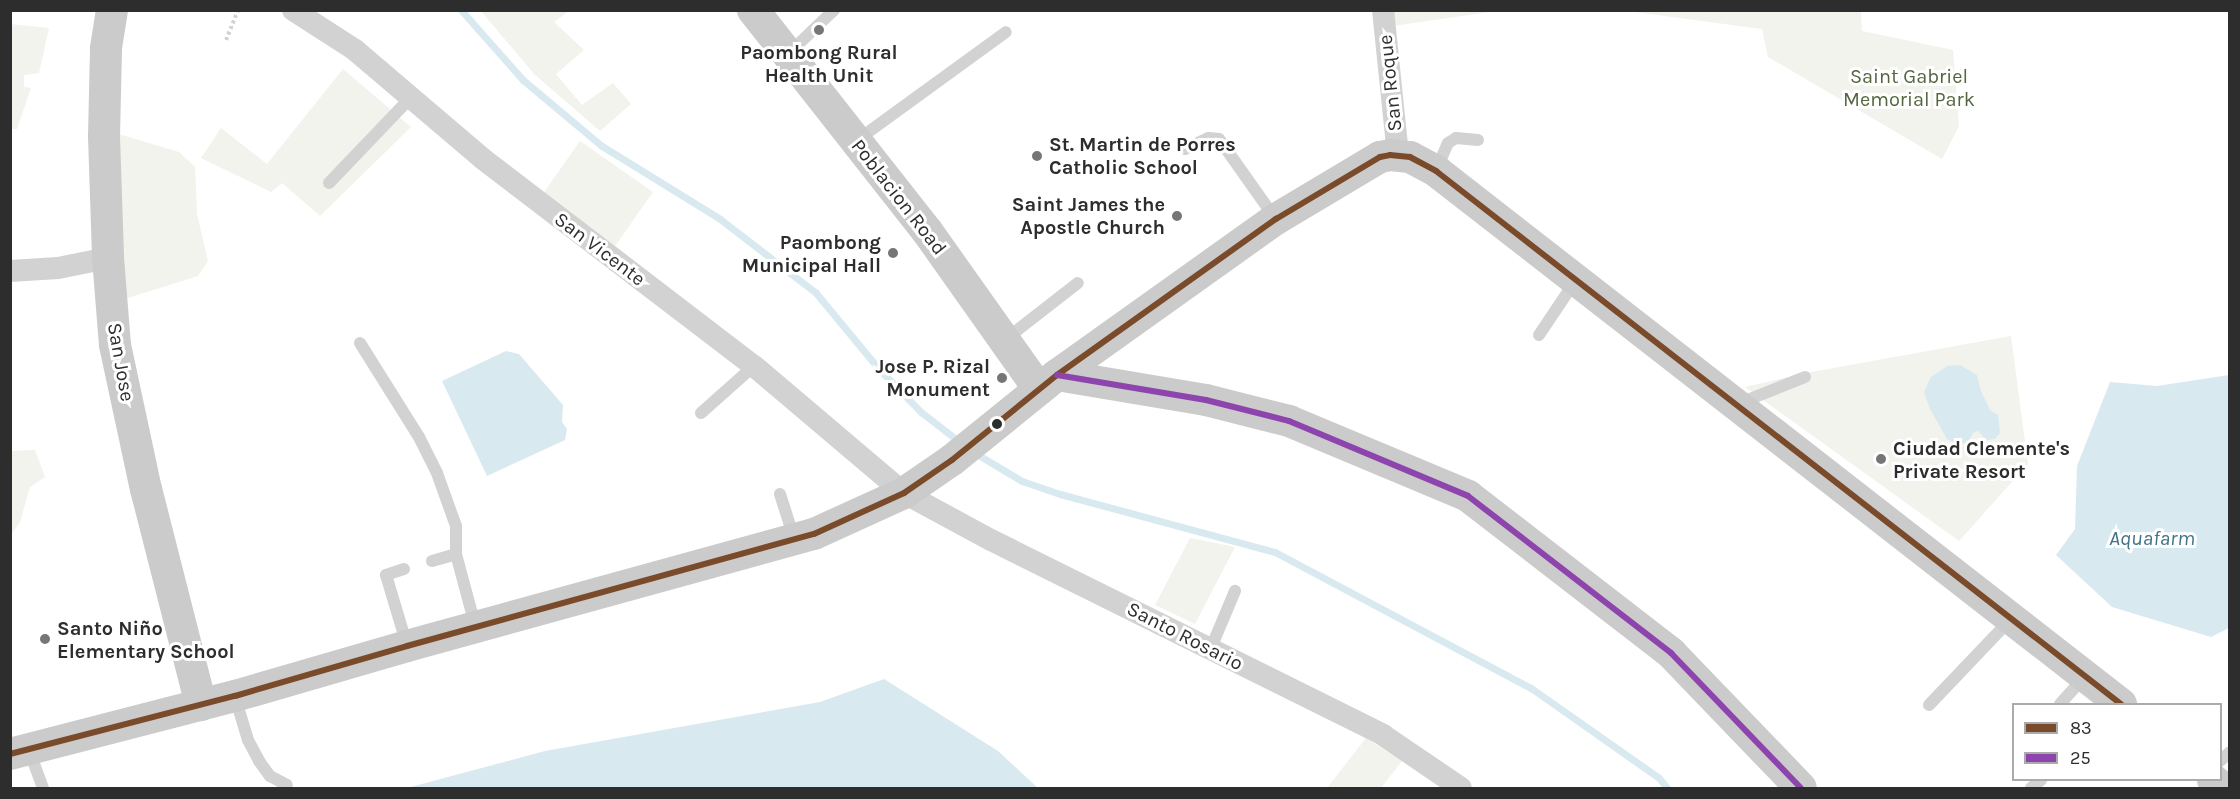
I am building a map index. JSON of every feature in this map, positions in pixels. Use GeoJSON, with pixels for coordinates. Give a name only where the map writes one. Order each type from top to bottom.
{"type":"FeatureCollection","features":[{"type":"Feature","properties":{"kind":"main road","name":"San Jose"},"geometry":{"type":"LineString","coordinates":[[112,10],[106,49],[104,136],[108,258],[115,345],[146,489],[201,705]]}},
{"type":"Feature","properties":{"kind":"main road","name":"Poblacion Road"},"geometry":{"type":"LineString","coordinates":[[753,10],[927,231],[1005,340],[1048,382]]}},
{"type":"Feature","properties":{"kind":"main road"},"geometry":{"type":"LineString","coordinates":[[20,752],[235,696],[407,646],[814,534],[904,493],[952,460],[1048,382],[1276,219],[1380,156],[1398,155],[1410,157],[1436,171],[2086,675],[2119,703]]}},
{"type":"Feature","properties":{"kind":"main road"},"geometry":{"type":"LineString","coordinates":[[1048,382],[1206,400],[1289,421],[1468,496],[1671,653],[1801,789]]}},
{"type":"Feature","properties":{"kind":"street","name":"San Vicente"},"geometry":{"type":"LineString","coordinates":[[293,10],[355,50],[412,96],[483,159],[754,366],[904,493]]}},
{"type":"Feature","properties":{"kind":"street","name":"San Roque"},"geometry":{"type":"LineString","coordinates":[[1383,10],[1398,155]]}},
{"type":"Feature","properties":{"kind":"street"},"geometry":{"type":"LineString","coordinates":[[10,271],[58,268],[108,258]]}},
{"type":"Feature","properties":{"kind":"street","name":"Santo Rosario"},"geometry":{"type":"LineString","coordinates":[[904,493],[991,540],[1383,735],[1458,788]]}},
{"type":"Feature","properties":{"kind":"lane"},"geometry":{"type":"LineString","coordinates":[[787,55],[834,10]]}},
{"type":"Feature","properties":{"kind":"lane"},"geometry":{"type":"LineString","coordinates":[[855,141],[1006,32]]}},
{"type":"Feature","properties":{"kind":"lane"},"geometry":{"type":"LineString","coordinates":[[329,183],[412,96]]}},
{"type":"Feature","properties":{"kind":"lane"},"geometry":{"type":"LineString","coordinates":[[1185,149],[1209,138],[1219,139],[1276,219]]}},
{"type":"Feature","properties":{"kind":"lane"},"geometry":{"type":"LineString","coordinates":[[1436,171],[1448,142],[1456,138],[1478,140]]}},
{"type":"Feature","properties":{"kind":"lane"},"geometry":{"type":"LineString","coordinates":[[1539,335],[1577,279]]}},
{"type":"Feature","properties":{"kind":"lane"},"geometry":{"type":"LineString","coordinates":[[1005,340],[1078,283]]}},
{"type":"Feature","properties":{"kind":"lane"},"geometry":{"type":"LineString","coordinates":[[360,343],[419,437],[437,474],[456,526],[456,554],[475,627]]}},
{"type":"Feature","properties":{"kind":"lane"},"geometry":{"type":"LineString","coordinates":[[701,413],[754,366]]}},
{"type":"Feature","properties":{"kind":"lane"},"geometry":{"type":"LineString","coordinates":[[1737,405],[1805,377]]}},
{"type":"Feature","properties":{"kind":"lane"},"geometry":{"type":"LineString","coordinates":[[780,494],[794,539]]}},
{"type":"Feature","properties":{"kind":"lane"},"geometry":{"type":"LineString","coordinates":[[432,561],[456,554]]}},
{"type":"Feature","properties":{"kind":"lane"},"geometry":{"type":"LineString","coordinates":[[404,569],[386,575],[407,646]]}},
{"type":"Feature","properties":{"kind":"lane"},"geometry":{"type":"LineString","coordinates":[[1211,648],[1236,591]]}},
{"type":"Feature","properties":{"kind":"lane"},"geometry":{"type":"LineString","coordinates":[[1929,705],[2012,618]]}},
{"type":"Feature","properties":{"kind":"lane"},"geometry":{"type":"LineString","coordinates":[[2062,703],[2086,675]]}},
{"type":"Feature","properties":{"kind":"lane"},"geometry":{"type":"LineString","coordinates":[[235,696],[248,740],[259,761],[270,776],[287,785]]}},
{"type":"Feature","properties":{"kind":"lane"},"geometry":{"type":"LineString","coordinates":[[20,752],[43,789]]}},
{"type":"Feature","properties":{"kind":"path"},"geometry":{"type":"LineString","coordinates":[[226,40],[238,10]]}},
{"type":"Feature","properties":{"kind":"green space"},"geometry":{"type":"Polygon","coordinates":[[[1391,10],[1496,11],[1393,26],[1391,10]]]}},
{"type":"Feature","properties":{"kind":"green space"},"geometry":{"type":"Polygon","coordinates":[[[481,11],[569,11],[554,22],[584,50],[556,74],[582,105],[613,83],[631,104],[600,131],[534,74],[481,11]]]}},
{"type":"Feature","properties":{"kind":"green space","name":"Saint Gabriel Memorial Park"},"geometry":{"type":"Polygon","coordinates":[[[1627,11],[1861,11],[1862,31],[1953,50],[1959,126],[1942,159],[1768,57],[1762,29],[1627,11]]]}},
{"type":"Feature","properties":{"kind":"green space"},"geometry":{"type":"Polygon","coordinates":[[[10,24],[49,28],[39,73],[24,75],[24,87],[31,88],[17,129],[11,129],[10,24]]]}},
{"type":"Feature","properties":{"kind":"green space"},"geometry":{"type":"Polygon","coordinates":[[[343,69],[411,127],[320,216],[282,183],[271,192],[201,158],[221,128],[267,164],[343,69]]]}},
{"type":"Feature","properties":{"kind":"green space"},"geometry":{"type":"Polygon","coordinates":[[[112,132],[179,152],[195,167],[197,214],[208,261],[198,276],[115,302],[112,132]]]}},
{"type":"Feature","properties":{"kind":"green space"},"geometry":{"type":"Polygon","coordinates":[[[580,141],[653,192],[614,248],[541,197],[580,141]]]}},
{"type":"Feature","properties":{"kind":"green space"},"geometry":{"type":"Polygon","coordinates":[[[2011,336],[2028,464],[1959,541],[1745,387],[1806,373],[2011,336]]]}},
{"type":"Feature","properties":{"kind":"green space"},"geometry":{"type":"Polygon","coordinates":[[[35,450],[45,477],[30,487],[20,522],[11,535],[11,451],[35,450]]]}},
{"type":"Feature","properties":{"kind":"green space"},"geometry":{"type":"Polygon","coordinates":[[[1190,538],[1235,547],[1195,624],[1155,605],[1190,538]]]}},
{"type":"Feature","properties":{"kind":"green space"},"geometry":{"type":"Polygon","coordinates":[[[1366,738],[1402,761],[1381,788],[1327,788],[1366,738]]]}},
{"type":"Feature","properties":{"kind":"water"},"geometry":{"type":"Polygon","coordinates":[[[506,351],[519,354],[563,405],[562,422],[567,429],[565,440],[487,476],[442,381],[506,351]]]}},
{"type":"Feature","properties":{"kind":"water"},"geometry":{"type":"Polygon","coordinates":[[[1960,365],[1977,375],[1981,391],[1990,410],[1998,415],[2000,433],[1995,439],[1986,440],[1978,431],[1973,433],[1969,441],[1957,444],[1947,439],[1930,409],[1924,392],[1931,377],[1947,366],[1960,365]]]}},
{"type":"Feature","properties":{"kind":"water","name":"Aquafarm"},"geometry":{"type":"Polygon","coordinates":[[[2229,375],[2229,628],[2211,637],[2112,607],[2056,555],[2075,529],[2077,466],[2110,382],[2157,386],[2229,375]]]}},
{"type":"Feature","properties":{"kind":"water"},"geometry":{"type":"Polygon","coordinates":[[[884,679],[998,751],[1038,788],[407,788],[545,751],[820,702],[884,679]]]}},
{"type":"Feature","properties":{"kind":"waterway"},"geometry":{"type":"LineString","coordinates":[[461,10],[523,80],[602,146],[720,219],[816,293],[878,368],[921,412],[961,443]]}},
{"type":"Feature","properties":{"kind":"waterway"},"geometry":{"type":"LineString","coordinates":[[975,453],[1022,481],[1060,494],[1275,552],[1531,688],[1659,778],[1667,788]]}},
{"type":"Feature","properties":{"kind":"transit line","name":"83"},"geometry":{"type":"LineString","coordinates":[[10,754],[235,696],[407,646],[814,534],[904,493],[952,460],[1057,375],[1276,219],[1380,157],[1390,155],[1410,157],[1436,171],[2120,703]]}},
{"type":"Feature","properties":{"kind":"transit line","name":"25"},"geometry":{"type":"LineString","coordinates":[[1057,375],[1206,400],[1289,421],[1468,496],[1671,653],[1801,788]]}},
{"type":"Feature","properties":{"kind":"place","name":"Paombong Rural Health Unit"},"geometry":{"type":"Point","coordinates":[819,30]}},
{"type":"Feature","properties":{"kind":"place","name":"St. Martin de Porres Catholic School"},"geometry":{"type":"Point","coordinates":[1037,156]}},
{"type":"Feature","properties":{"kind":"place","name":"Saint James the Apostle Church"},"geometry":{"type":"Point","coordinates":[1177,216]}},
{"type":"Feature","properties":{"kind":"place","name":"Paombong Municipal Hall"},"geometry":{"type":"Point","coordinates":[893,253]}},
{"type":"Feature","properties":{"kind":"place","name":"Jose P. Rizal Monument"},"geometry":{"type":"Point","coordinates":[1002,378]}},
{"type":"Feature","properties":{"kind":"place","name":"Ciudad Clemente's Private Resort"},"geometry":{"type":"Point","coordinates":[1881,459]}},
{"type":"Feature","properties":{"kind":"place","name":"Santo Niño Elementary School"},"geometry":{"type":"Point","coordinates":[45,639]}}]}
